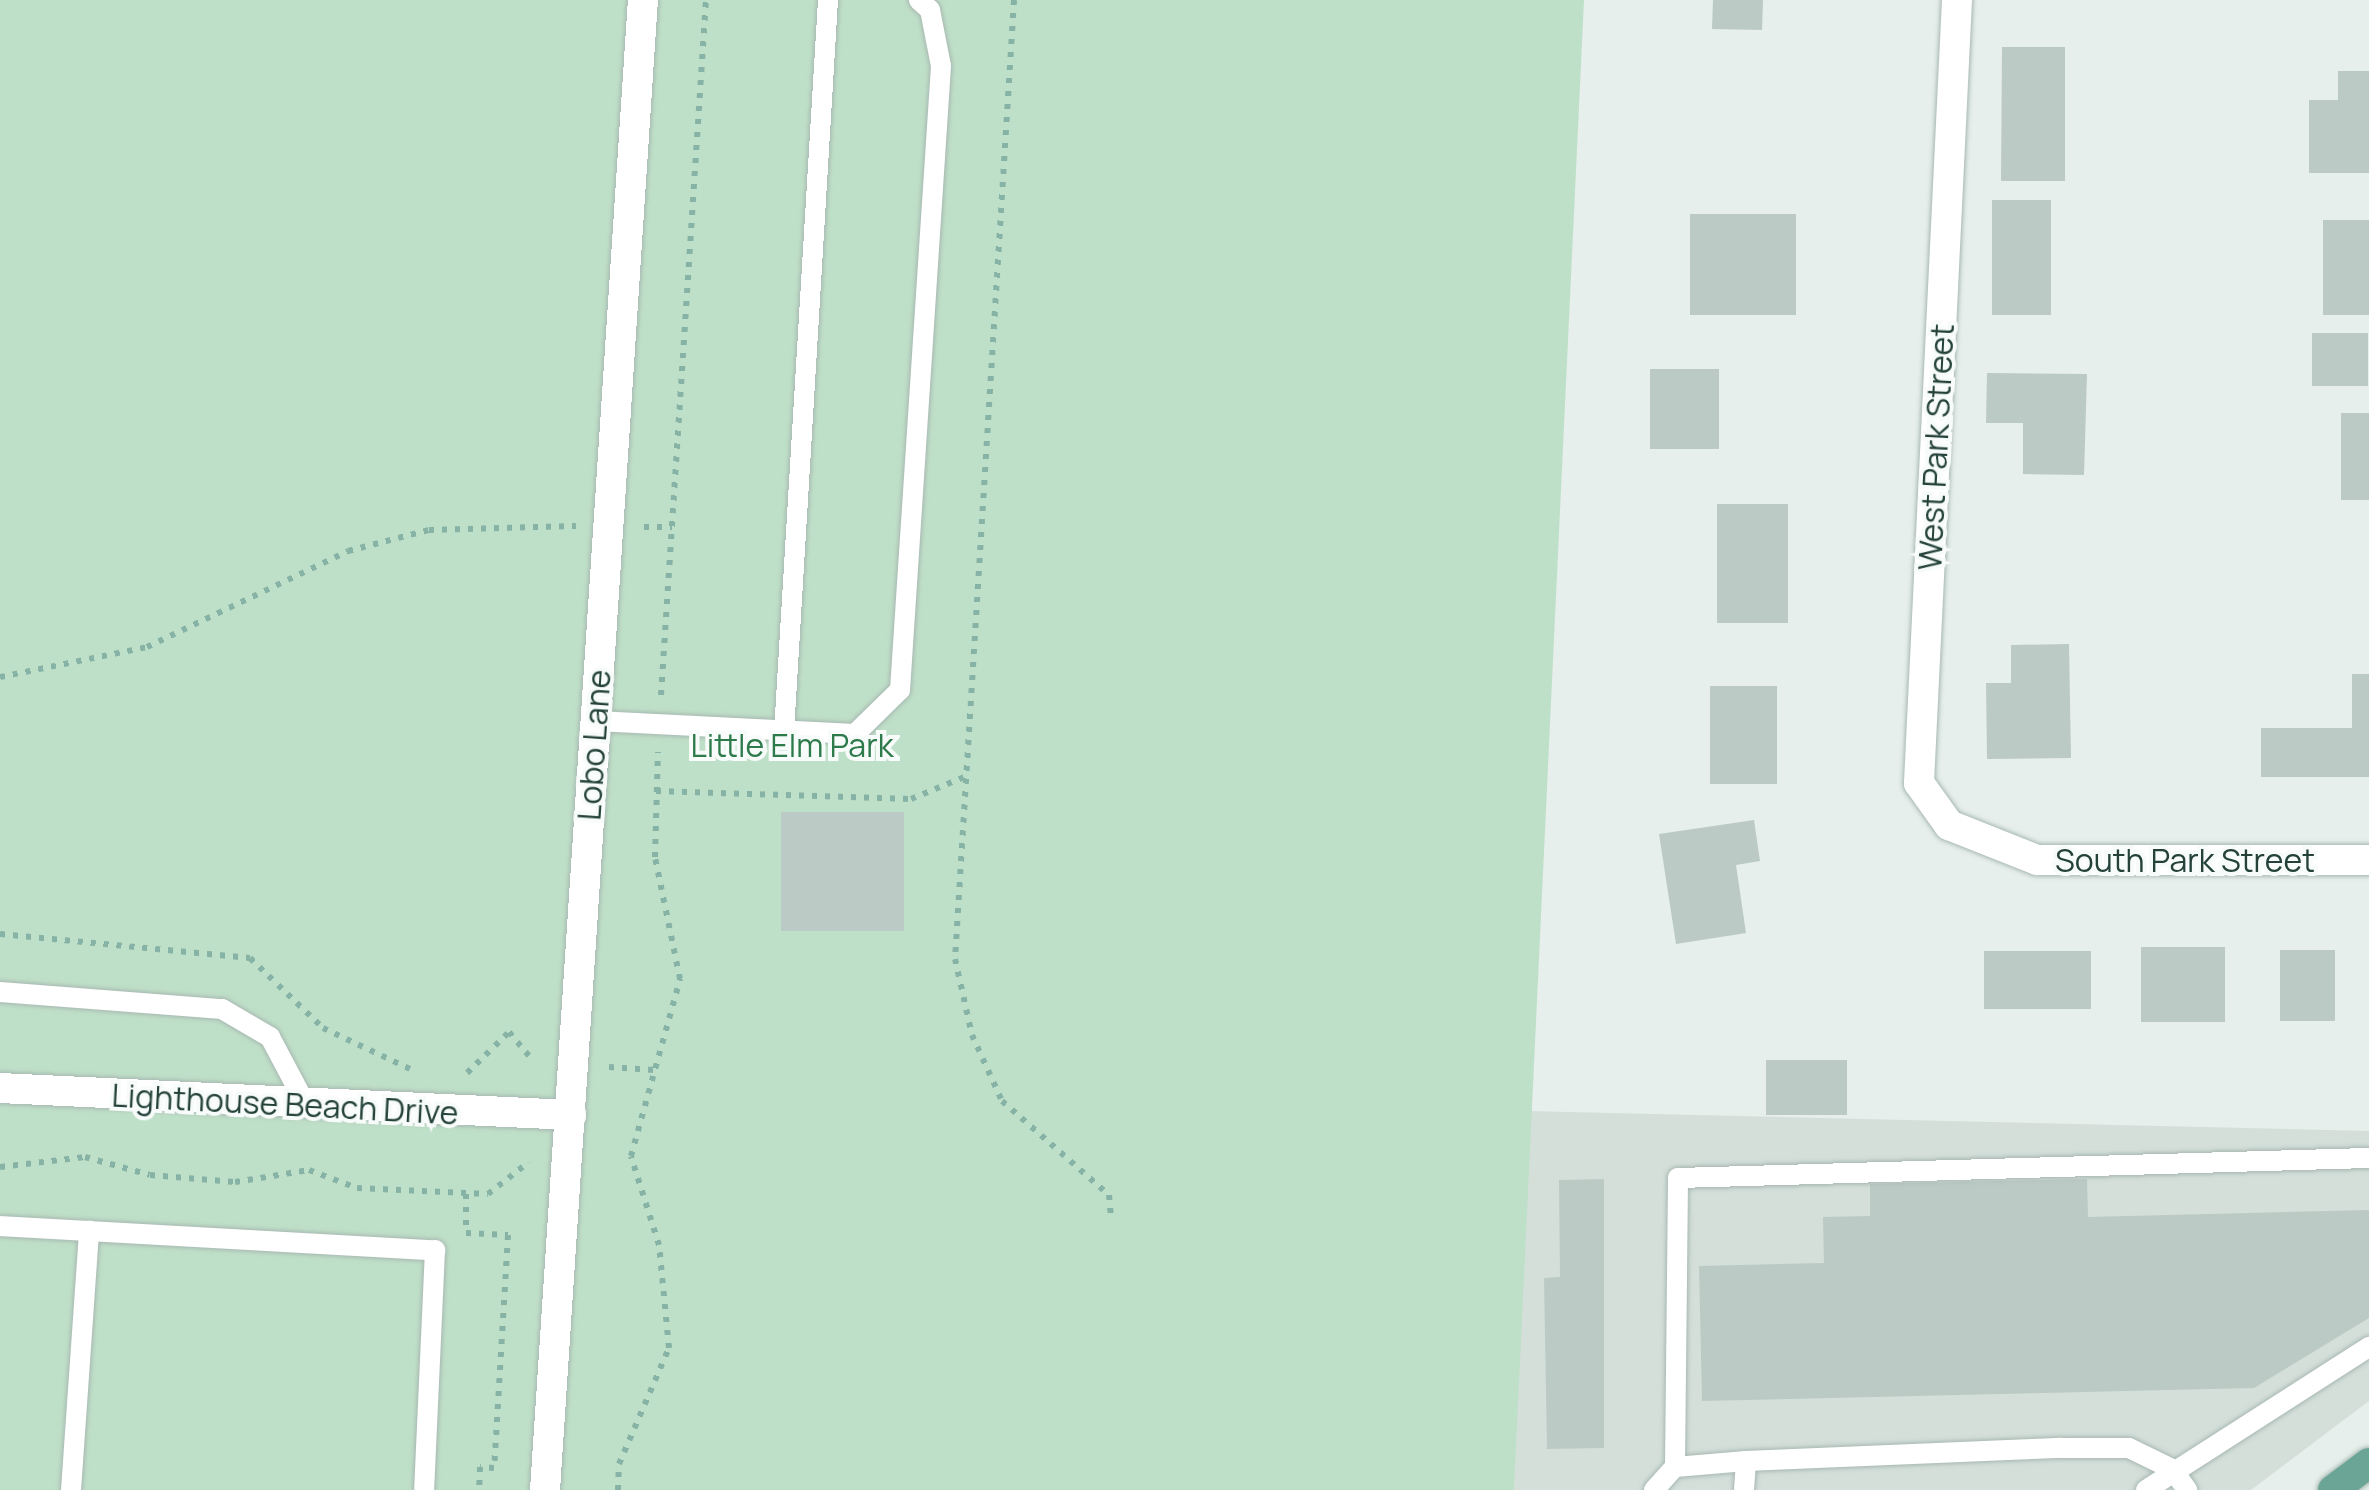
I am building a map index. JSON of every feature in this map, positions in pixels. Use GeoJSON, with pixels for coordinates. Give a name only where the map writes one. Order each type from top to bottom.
{"type":"FeatureCollection","features":[{"type":"Feature","properties":{"kind":"main road"},"geometry":{"type":"LineString","coordinates":[[2333,1490],[2369,1463]]}},
{"type":"Feature","properties":{"kind":"street","name":"Lobo Lane"},"geometry":{"type":"LineString","coordinates":[[545,1490],[643,0]]}},
{"type":"Feature","properties":{"kind":"street","name":"West Park Street"},"geometry":{"type":"LineString","coordinates":[[1957,0],[1919,783],[1949,824],[2002,851]]}},
{"type":"Feature","properties":{"kind":"street","name":"South Park Street"},"geometry":{"type":"LineString","coordinates":[[2002,851],[2038,860],[2369,860]]}},
{"type":"Feature","properties":{"kind":"street","name":"Lighthouse Beach Drive"},"geometry":{"type":"LineString","coordinates":[[0,1088],[308,1109],[571,1115]]}},
{"type":"Feature","properties":{"kind":"lane"},"geometry":{"type":"LineString","coordinates":[[784,732],[828,0]]}},
{"type":"Feature","properties":{"kind":"lane"},"geometry":{"type":"LineString","coordinates":[[596,721],[855,734],[900,690],[941,66],[928,3]]}},
{"type":"Feature","properties":{"kind":"lane"},"geometry":{"type":"LineString","coordinates":[[0,992],[222,1009],[270,1038],[308,1109]]}},
{"type":"Feature","properties":{"kind":"lane"},"geometry":{"type":"LineString","coordinates":[[1654,1490],[1675,1466],[1678,1178],[2369,1158]]}},
{"type":"Feature","properties":{"kind":"lane"},"geometry":{"type":"LineString","coordinates":[[0,1226],[435,1250],[424,1490]]}},
{"type":"Feature","properties":{"kind":"lane"},"geometry":{"type":"LineString","coordinates":[[70,1490],[89,1231]]}},
{"type":"Feature","properties":{"kind":"lane"},"geometry":{"type":"LineString","coordinates":[[2146,1490],[2172,1469],[2369,1347]]}},
{"type":"Feature","properties":{"kind":"lane"},"geometry":{"type":"LineString","coordinates":[[1675,1466],[2129,1448],[2172,1469],[2187,1490]]}},
{"type":"Feature","properties":{"kind":"lane"},"geometry":{"type":"LineString","coordinates":[[1744,1490],[1746,1461]]}},
{"type":"Feature","properties":{"kind":"path"},"geometry":{"type":"LineString","coordinates":[[1014,0],[954,959],[972,1034],[1002,1101],[1109,1196],[1110,1217]]}},
{"type":"Feature","properties":{"kind":"path"},"geometry":{"type":"LineString","coordinates":[[0,677],[148,647],[348,551],[429,530],[672,528]]}},
{"type":"Feature","properties":{"kind":"path"},"geometry":{"type":"LineString","coordinates":[[656,791],[911,799],[964,778]]}},
{"type":"Feature","properties":{"kind":"path"},"geometry":{"type":"LineString","coordinates":[[0,934],[250,958],[323,1028],[427,1070]]}},
{"type":"Feature","properties":{"kind":"path"},"geometry":{"type":"LineString","coordinates":[[0,1167],[86,1157],[150,1175],[235,1182],[310,1170],[357,1188],[488,1194],[528,1163],[533,1061],[509,1032],[466,1073],[447,1072]]}},
{"type":"Feature","properties":{"kind":"path"},"geometry":{"type":"LineString","coordinates":[[533,1061],[654,1070]]}},
{"type":"Feature","properties":{"kind":"path"},"geometry":{"type":"LineString","coordinates":[[466,1194],[466,1233],[508,1235],[494,1468],[480,1467],[479,1490]]}},
{"type":"Feature","properties":{"kind":"shaded area"},"geometry":{"type":"Polygon","coordinates":[[[1527,1111],[2369,1131],[2369,1401],[2251,1490],[1514,1490],[1527,1111]]]}},
{"type":"Feature","properties":{"kind":"green space","name":"Little Elm Park"},"geometry":{"type":"Polygon","coordinates":[[[0,0],[1584,0],[1514,1490],[0,1490],[0,0]]]}},
{"type":"Feature","properties":{"kind":"building"},"geometry":{"type":"Polygon","coordinates":[[[1713,0],[1763,0],[1762,30],[1712,29],[1713,0]]]}},
{"type":"Feature","properties":{"kind":"building"},"geometry":{"type":"Polygon","coordinates":[[[2002,47],[2065,47],[2065,181],[2001,181],[2002,47]]]}},
{"type":"Feature","properties":{"kind":"building"},"geometry":{"type":"Polygon","coordinates":[[[2338,71],[2369,71],[2369,173],[2309,173],[2309,100],[2338,100],[2338,71]]]}},
{"type":"Feature","properties":{"kind":"building"},"geometry":{"type":"Polygon","coordinates":[[[1992,200],[2051,200],[2051,315],[1992,315],[1992,200]]]}},
{"type":"Feature","properties":{"kind":"building"},"geometry":{"type":"Polygon","coordinates":[[[1690,214],[1796,214],[1796,315],[1690,315],[1690,214]]]}},
{"type":"Feature","properties":{"kind":"building"},"geometry":{"type":"Polygon","coordinates":[[[2323,220],[2369,220],[2369,315],[2323,315],[2323,220]]]}},
{"type":"Feature","properties":{"kind":"building"},"geometry":{"type":"Polygon","coordinates":[[[2312,333],[2368,333],[2368,386],[2312,386],[2312,333]]]}},
{"type":"Feature","properties":{"kind":"building"},"geometry":{"type":"Polygon","coordinates":[[[1650,369],[1719,369],[1719,449],[1650,449],[1650,369]]]}},
{"type":"Feature","properties":{"kind":"building"},"geometry":{"type":"Polygon","coordinates":[[[1987,373],[2087,374],[2084,475],[2023,474],[2023,423],[1986,423],[1987,373]]]}},
{"type":"Feature","properties":{"kind":"building"},"geometry":{"type":"Polygon","coordinates":[[[2341,413],[2369,413],[2369,500],[2341,500],[2341,413]]]}},
{"type":"Feature","properties":{"kind":"building"},"geometry":{"type":"Polygon","coordinates":[[[1717,504],[1788,504],[1788,623],[1717,623],[1717,504]]]}},
{"type":"Feature","properties":{"kind":"building"},"geometry":{"type":"Polygon","coordinates":[[[2069,644],[2071,758],[1987,759],[1986,683],[2011,683],[2011,645],[2069,644]]]}},
{"type":"Feature","properties":{"kind":"building"},"geometry":{"type":"Polygon","coordinates":[[[2352,674],[2369,674],[2369,777],[2261,777],[2261,728],[2352,728],[2352,674]]]}},
{"type":"Feature","properties":{"kind":"building"},"geometry":{"type":"Polygon","coordinates":[[[1710,686],[1777,686],[1777,784],[1710,784],[1710,686]]]}},
{"type":"Feature","properties":{"kind":"building"},"geometry":{"type":"Polygon","coordinates":[[[781,812],[904,812],[904,931],[781,931],[781,812]]]}},
{"type":"Feature","properties":{"kind":"building"},"geometry":{"type":"Polygon","coordinates":[[[1754,820],[1760,861],[1736,865],[1746,933],[1676,944],[1659,834],[1754,820]]]}},
{"type":"Feature","properties":{"kind":"building"},"geometry":{"type":"Polygon","coordinates":[[[2141,947],[2225,947],[2225,1022],[2141,1022],[2141,947]]]}},
{"type":"Feature","properties":{"kind":"building"},"geometry":{"type":"Polygon","coordinates":[[[2280,950],[2335,950],[2335,1021],[2280,1021],[2280,950]]]}},
{"type":"Feature","properties":{"kind":"building"},"geometry":{"type":"Polygon","coordinates":[[[1984,951],[2091,951],[2091,1009],[1984,1009],[1984,951]]]}},
{"type":"Feature","properties":{"kind":"building"},"geometry":{"type":"Polygon","coordinates":[[[1766,1060],[1847,1060],[1847,1115],[1766,1115],[1766,1060]]]}},
{"type":"Feature","properties":{"kind":"building"},"geometry":{"type":"Polygon","coordinates":[[[1604,1179],[1604,1448],[1547,1449],[1544,1278],[1560,1277],[1559,1180],[1604,1179]]]}},
{"type":"Feature","properties":{"kind":"building"},"geometry":{"type":"Polygon","coordinates":[[[2087,1179],[2088,1217],[2369,1210],[2369,1318],[2254,1388],[1702,1401],[1699,1266],[1824,1263],[1823,1217],[1870,1216],[1870,1184],[2087,1179]]]}}]}
